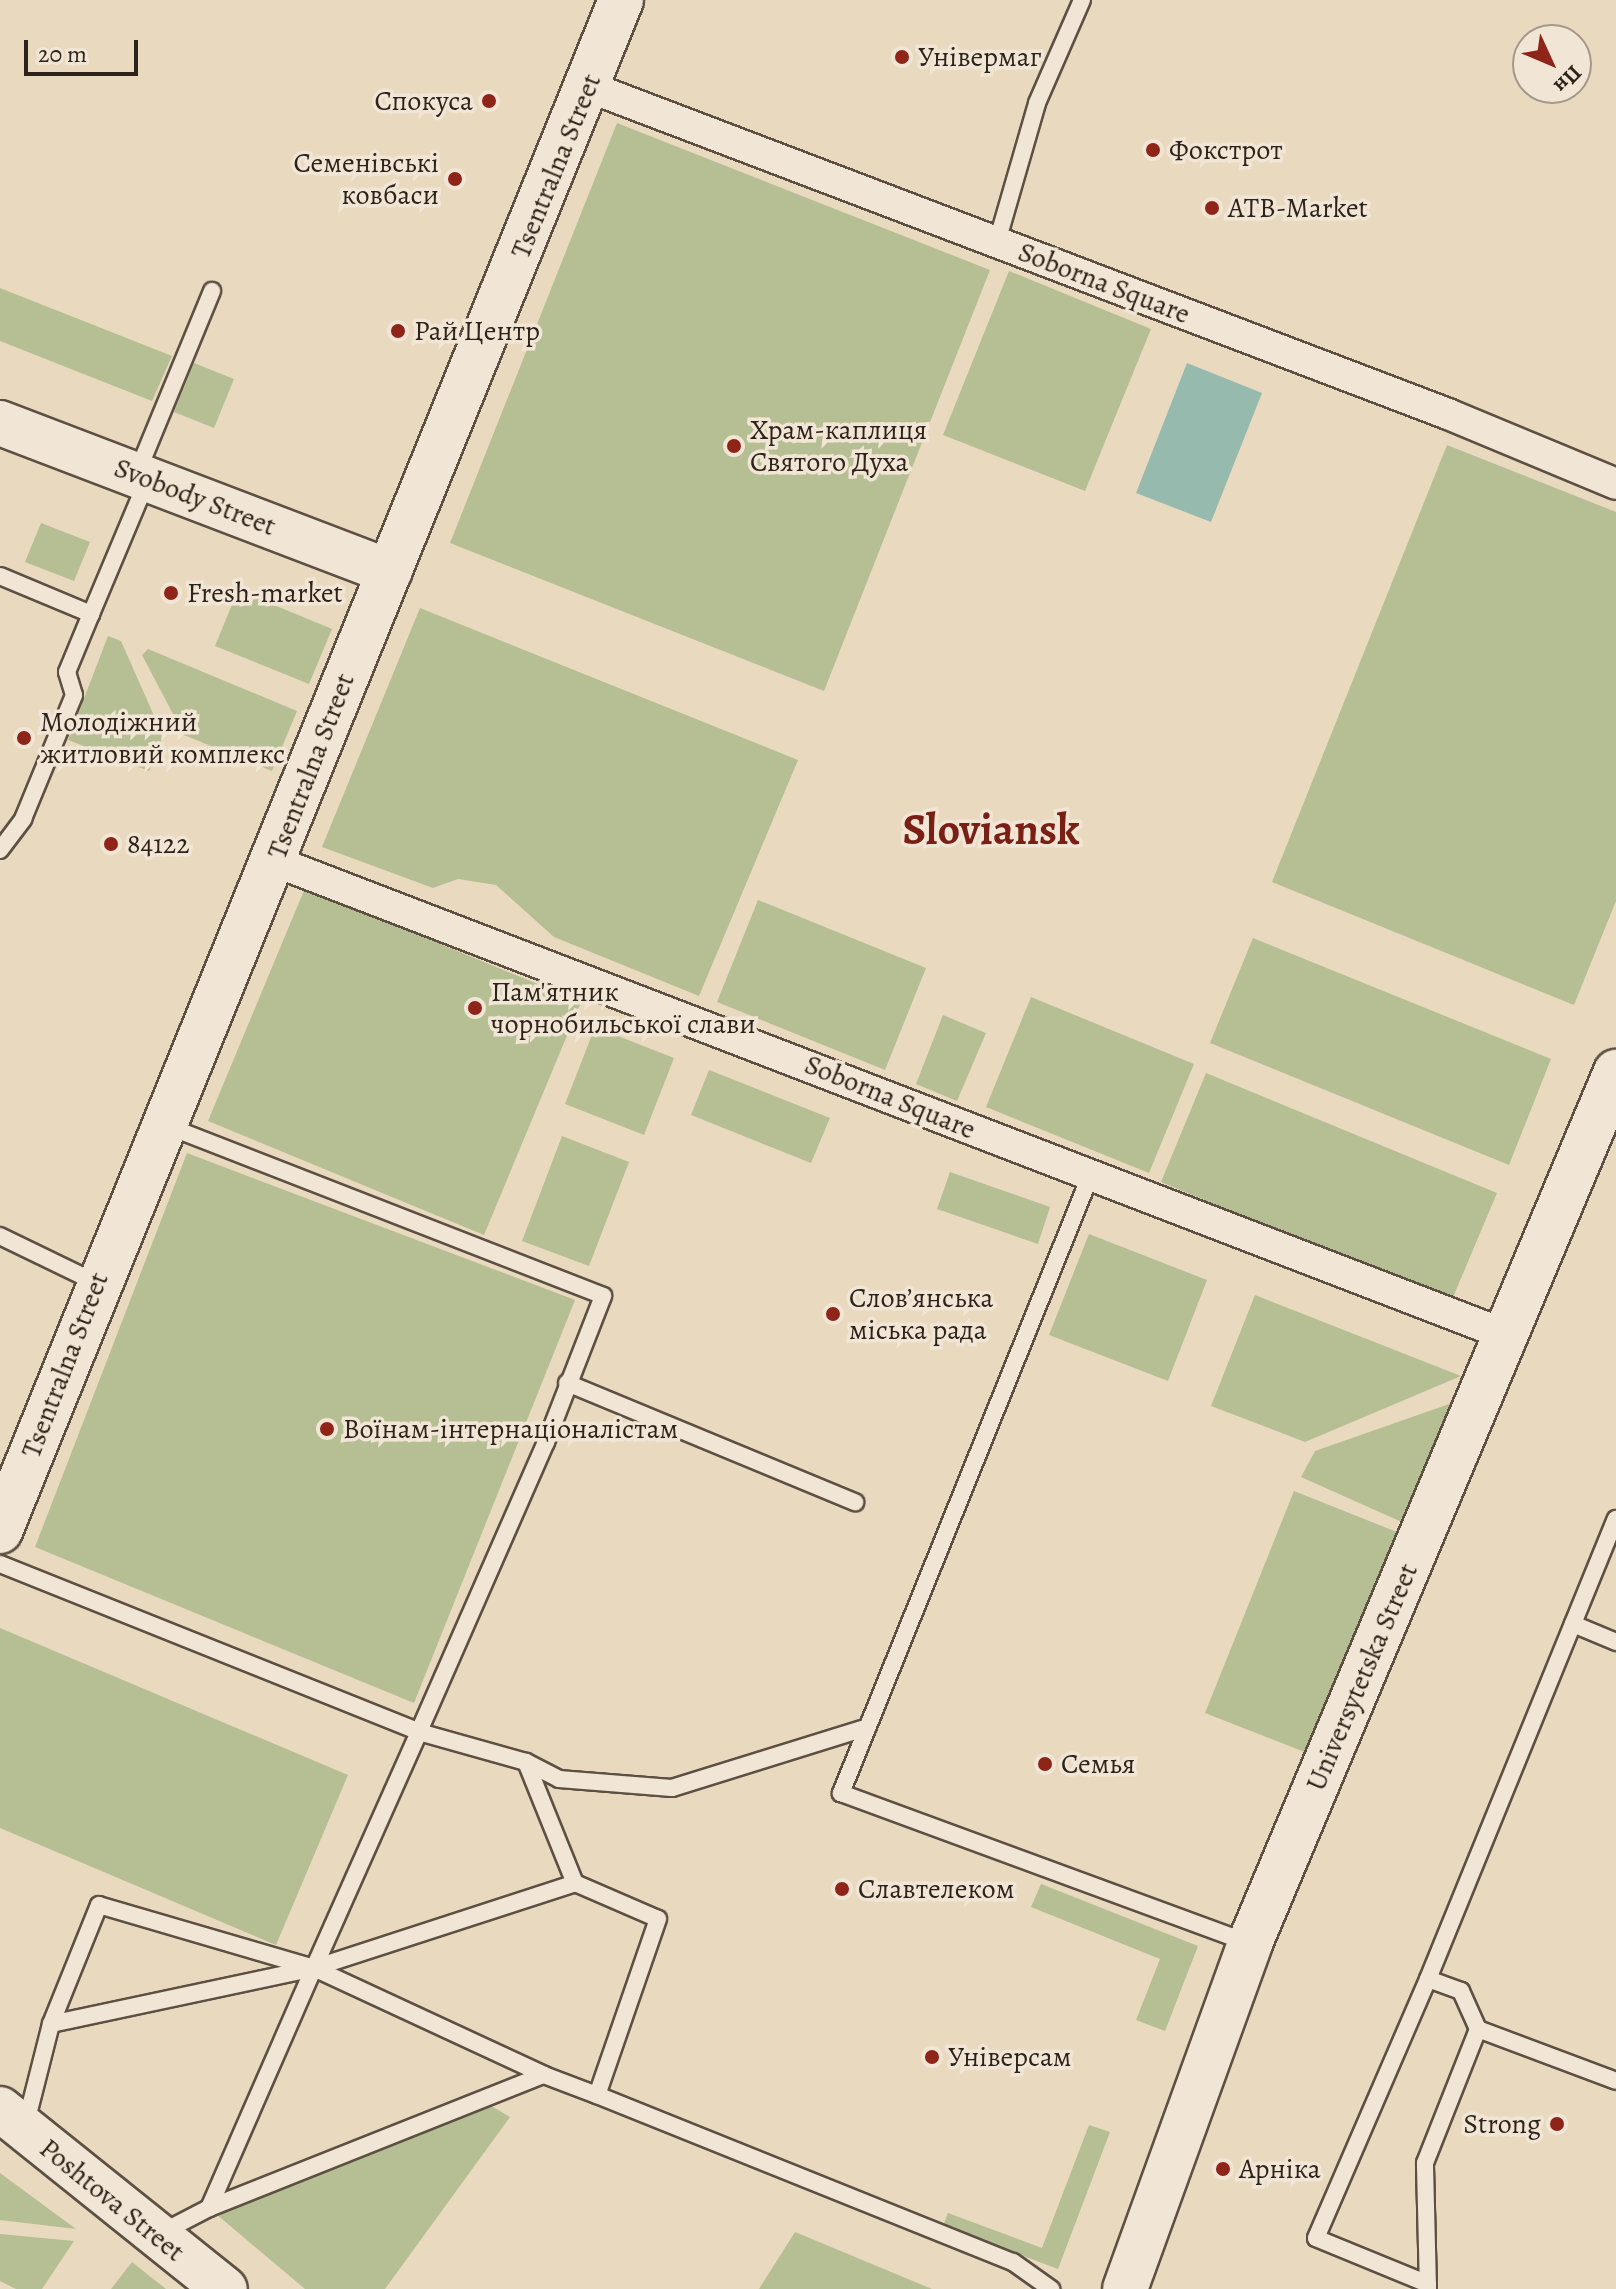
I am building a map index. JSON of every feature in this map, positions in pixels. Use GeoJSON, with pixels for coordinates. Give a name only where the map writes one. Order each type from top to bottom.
{"type":"FeatureCollection","features":[{"type":"Feature","properties":{"kind":"street","name":"Tsentralna Street"},"geometry":{"type":"LineString","coordinates":[[0,1531],[97,1283],[274,861],[589,87],[621,0]]}},
{"type":"Feature","properties":{"kind":"street","name":"Soborna Square"},"geometry":{"type":"LineString","coordinates":[[589,87],[1448,414],[1616,484]]}},
{"type":"Feature","properties":{"kind":"street","name":"Svobody Street"},"geometry":{"type":"LineString","coordinates":[[0,423],[390,572]]}},
{"type":"Feature","properties":{"kind":"street","name":"Soborna Square"},"geometry":{"type":"LineString","coordinates":[[274,861],[1506,1335]]}},
{"type":"Feature","properties":{"kind":"street","name":"Universytetska Street"},"geometry":{"type":"LineString","coordinates":[[1125,2289],[1250,1943],[1615,1077]]}},
{"type":"Feature","properties":{"kind":"street","name":"Poshtova Street"},"geometry":{"type":"LineString","coordinates":[[12,2119],[225,2289]]}},
{"type":"Feature","properties":{"kind":"lane"},"geometry":{"type":"LineString","coordinates":[[997,242],[1037,103],[1082,0]]}},
{"type":"Feature","properties":{"kind":"lane"},"geometry":{"type":"LineString","coordinates":[[0,850],[23,819],[74,695],[67,672],[212,291]]}},
{"type":"Feature","properties":{"kind":"lane"},"geometry":{"type":"LineString","coordinates":[[0,576],[91,614]]}},
{"type":"Feature","properties":{"kind":"lane"},"geometry":{"type":"LineString","coordinates":[[164,1125],[603,1296],[419,1732],[209,2208]]}},
{"type":"Feature","properties":{"kind":"lane"},"geometry":{"type":"LineString","coordinates":[[1091,1174],[841,1793],[1250,1943]]}},
{"type":"Feature","properties":{"kind":"lane"},"geometry":{"type":"LineString","coordinates":[[0,1236],[97,1283]]}},
{"type":"Feature","properties":{"kind":"lane"},"geometry":{"type":"LineString","coordinates":[[567,1383],[855,1502]]}},
{"type":"Feature","properties":{"kind":"lane"},"geometry":{"type":"LineString","coordinates":[[1478,2029],[1425,2163],[1428,2286],[1316,2238],[1428,1979],[1616,1519]]}},
{"type":"Feature","properties":{"kind":"lane"},"geometry":{"type":"LineString","coordinates":[[0,1564],[419,1732],[526,1762],[559,1779],[672,1788],[868,1727]]}},
{"type":"Feature","properties":{"kind":"lane"},"geometry":{"type":"LineString","coordinates":[[1573,1624],[1616,1642]]}},
{"type":"Feature","properties":{"kind":"lane"},"geometry":{"type":"LineString","coordinates":[[526,1762],[575,1883]]}},
{"type":"Feature","properties":{"kind":"lane"},"geometry":{"type":"LineString","coordinates":[[51,2024],[314,1968],[575,1883],[658,1919],[597,2095]]}},
{"type":"Feature","properties":{"kind":"lane"},"geometry":{"type":"LineString","coordinates":[[12,2119],[99,1905],[314,1968],[544,2075],[1013,2262],[1051,2289]]}},
{"type":"Feature","properties":{"kind":"lane"},"geometry":{"type":"LineString","coordinates":[[1428,1979],[1461,1991],[1478,2029],[1616,2081]]}},
{"type":"Feature","properties":{"kind":"lane"},"geometry":{"type":"LineString","coordinates":[[155,2236],[209,2208],[544,2075]]}},
{"type":"Feature","properties":{"kind":"green space"},"geometry":{"type":"Polygon","coordinates":[[[617,123],[990,270],[824,691],[450,543],[617,123]]]}},
{"type":"Feature","properties":{"kind":"green space"},"geometry":{"type":"Polygon","coordinates":[[[1009,271],[1151,329],[1085,491],[943,435],[1009,271]]]}},
{"type":"Feature","properties":{"kind":"green space"},"geometry":{"type":"Polygon","coordinates":[[[0,288],[172,356],[152,401],[0,341],[0,288]]]}},
{"type":"Feature","properties":{"kind":"green space"},"geometry":{"type":"Polygon","coordinates":[[[194,363],[234,379],[214,428],[174,412],[194,363]]]}},
{"type":"Feature","properties":{"kind":"green space"},"geometry":{"type":"Polygon","coordinates":[[[1447,445],[1616,512],[1616,901],[1574,1005],[1272,882],[1447,445]]]}},
{"type":"Feature","properties":{"kind":"green space"},"geometry":{"type":"Polygon","coordinates":[[[41,523],[90,542],[74,581],[25,562],[41,523]]]}},
{"type":"Feature","properties":{"kind":"green space"},"geometry":{"type":"Polygon","coordinates":[[[238,590],[332,629],[309,684],[215,646],[238,590]]]}},
{"type":"Feature","properties":{"kind":"green space"},"geometry":{"type":"Polygon","coordinates":[[[420,608],[798,760],[699,996],[554,937],[496,885],[458,879],[433,888],[322,847],[420,608]]]}},
{"type":"Feature","properties":{"kind":"green space"},"geometry":{"type":"Polygon","coordinates":[[[108,636],[121,641],[163,736],[149,771],[68,740],[108,636]]]}},
{"type":"Feature","properties":{"kind":"green space"},"geometry":{"type":"Polygon","coordinates":[[[148,649],[297,711],[272,771],[184,735],[142,655],[148,649]]]}},
{"type":"Feature","properties":{"kind":"green space"},"geometry":{"type":"Polygon","coordinates":[[[305,888],[581,1002],[484,1235],[208,1121],[305,888]]]}},
{"type":"Feature","properties":{"kind":"green space"},"geometry":{"type":"Polygon","coordinates":[[[758,900],[926,968],[885,1070],[717,1002],[758,900]]]}},
{"type":"Feature","properties":{"kind":"green space"},"geometry":{"type":"Polygon","coordinates":[[[1253,938],[1551,1059],[1509,1165],[1210,1043],[1253,938]]]}},
{"type":"Feature","properties":{"kind":"green space"},"geometry":{"type":"Polygon","coordinates":[[[1031,997],[1194,1064],[1149,1173],[986,1107],[1031,997]]]}},
{"type":"Feature","properties":{"kind":"green space"},"geometry":{"type":"Polygon","coordinates":[[[943,1015],[986,1033],[957,1101],[916,1084],[943,1015]]]}},
{"type":"Feature","properties":{"kind":"green space"},"geometry":{"type":"Polygon","coordinates":[[[595,1027],[674,1058],[644,1135],[565,1104],[595,1027]]]}},
{"type":"Feature","properties":{"kind":"green space"},"geometry":{"type":"Polygon","coordinates":[[[709,1070],[830,1118],[811,1163],[691,1115],[709,1070]]]}},
{"type":"Feature","properties":{"kind":"green space"},"geometry":{"type":"Polygon","coordinates":[[[1206,1073],[1497,1193],[1451,1302],[1161,1182],[1206,1073]]]}},
{"type":"Feature","properties":{"kind":"green space"},"geometry":{"type":"Polygon","coordinates":[[[562,1136],[629,1162],[589,1266],[522,1241],[562,1136]]]}},
{"type":"Feature","properties":{"kind":"green space"},"geometry":{"type":"Polygon","coordinates":[[[187,1153],[575,1300],[414,1703],[35,1547],[187,1153]]]}},
{"type":"Feature","properties":{"kind":"green space"},"geometry":{"type":"Polygon","coordinates":[[[950,1172],[1050,1207],[1038,1244],[937,1209],[950,1172]]]}},
{"type":"Feature","properties":{"kind":"green space"},"geometry":{"type":"Polygon","coordinates":[[[1089,1234],[1207,1280],[1168,1381],[1049,1335],[1089,1234]]]}},
{"type":"Feature","properties":{"kind":"green space"},"geometry":{"type":"Polygon","coordinates":[[[1255,1295],[1461,1376],[1305,1442],[1211,1406],[1255,1295]]]}},
{"type":"Feature","properties":{"kind":"green space"},"geometry":{"type":"Polygon","coordinates":[[[1452,1403],[1404,1523],[1301,1477],[1315,1451],[1452,1403]]]}},
{"type":"Feature","properties":{"kind":"green space"},"geometry":{"type":"Polygon","coordinates":[[[1294,1491],[1402,1534],[1310,1754],[1205,1713],[1294,1491]]]}},
{"type":"Feature","properties":{"kind":"green space"},"geometry":{"type":"Polygon","coordinates":[[[0,1628],[348,1775],[276,1945],[0,1828],[0,1628]]]}},
{"type":"Feature","properties":{"kind":"green space"},"geometry":{"type":"Polygon","coordinates":[[[1041,1884],[1198,1946],[1165,2031],[1136,2020],[1160,1959],[1031,1907],[1041,1884]]]}},
{"type":"Feature","properties":{"kind":"green space"},"geometry":{"type":"Polygon","coordinates":[[[488,2104],[510,2117],[385,2289],[305,2289],[209,2208],[488,2104]]]}},
{"type":"Feature","properties":{"kind":"green space"},"geometry":{"type":"Polygon","coordinates":[[[1089,2125],[1110,2132],[1058,2269],[943,2226],[948,2213],[1042,2248],[1089,2125]]]}},
{"type":"Feature","properties":{"kind":"green space"},"geometry":{"type":"Polygon","coordinates":[[[0,2173],[76,2229],[0,2220],[0,2173]]]}},
{"type":"Feature","properties":{"kind":"green space"},"geometry":{"type":"Polygon","coordinates":[[[795,2232],[932,2289],[759,2289],[795,2232]]]}},
{"type":"Feature","properties":{"kind":"green space"},"geometry":{"type":"Polygon","coordinates":[[[0,2234],[74,2241],[42,2289],[16,2289],[0,2281],[0,2234]]]}},
{"type":"Feature","properties":{"kind":"green space"},"geometry":{"type":"Polygon","coordinates":[[[132,2262],[166,2289],[111,2289],[132,2262]]]}},
{"type":"Feature","properties":{"kind":"water"},"geometry":{"type":"Polygon","coordinates":[[[1187,363],[1262,393],[1211,522],[1136,493],[1187,363]]]}},
{"type":"Feature","properties":{"kind":"place","name":"Універмаг"},"geometry":{"type":"Point","coordinates":[902,57]}},
{"type":"Feature","properties":{"kind":"place","name":"Спокуса"},"geometry":{"type":"Point","coordinates":[489,101]}},
{"type":"Feature","properties":{"kind":"place","name":"Фокстрот"},"geometry":{"type":"Point","coordinates":[1153,150]}},
{"type":"Feature","properties":{"kind":"place","name":"Семенівські ковбаси"},"geometry":{"type":"Point","coordinates":[455,179]}},
{"type":"Feature","properties":{"kind":"place","name":"ATB-Market"},"geometry":{"type":"Point","coordinates":[1212,208]}},
{"type":"Feature","properties":{"kind":"place","name":"Рай Центр"},"geometry":{"type":"Point","coordinates":[398,331]}},
{"type":"Feature","properties":{"kind":"place","name":"Храм-каплиця Святого Духа"},"geometry":{"type":"Point","coordinates":[734,446]}},
{"type":"Feature","properties":{"kind":"place","name":"Fresh-market"},"geometry":{"type":"Point","coordinates":[171,593]}},
{"type":"Feature","properties":{"kind":"place","name":"Молодіжний житловий комплекс"},"geometry":{"type":"Point","coordinates":[24,738]}},
{"type":"Feature","properties":{"kind":"place","name":"84122"},"geometry":{"type":"Point","coordinates":[111,844]}},
{"type":"Feature","properties":{"kind":"place","name":"Пам'ятник чорнобильської слави"},"geometry":{"type":"Point","coordinates":[475,1008]}},
{"type":"Feature","properties":{"kind":"place","name":"Слов’янська міська рада"},"geometry":{"type":"Point","coordinates":[833,1314]}},
{"type":"Feature","properties":{"kind":"place","name":"Воїнам-інтернаціоналістам"},"geometry":{"type":"Point","coordinates":[327,1429]}},
{"type":"Feature","properties":{"kind":"place","name":"Семья"},"geometry":{"type":"Point","coordinates":[1045,1764]}},
{"type":"Feature","properties":{"kind":"place","name":"Славтелеком"},"geometry":{"type":"Point","coordinates":[842,1889]}},
{"type":"Feature","properties":{"kind":"place","name":"Універсам"},"geometry":{"type":"Point","coordinates":[932,2057]}},
{"type":"Feature","properties":{"kind":"place","name":"Strong"},"geometry":{"type":"Point","coordinates":[1557,2124]}},
{"type":"Feature","properties":{"kind":"place","name":"Арніка"},"geometry":{"type":"Point","coordinates":[1223,2169]}},
{"type":"Feature","properties":{"kind":"district","name":"Sloviansk"},"geometry":{"type":"Point","coordinates":[991,829]}}]}
